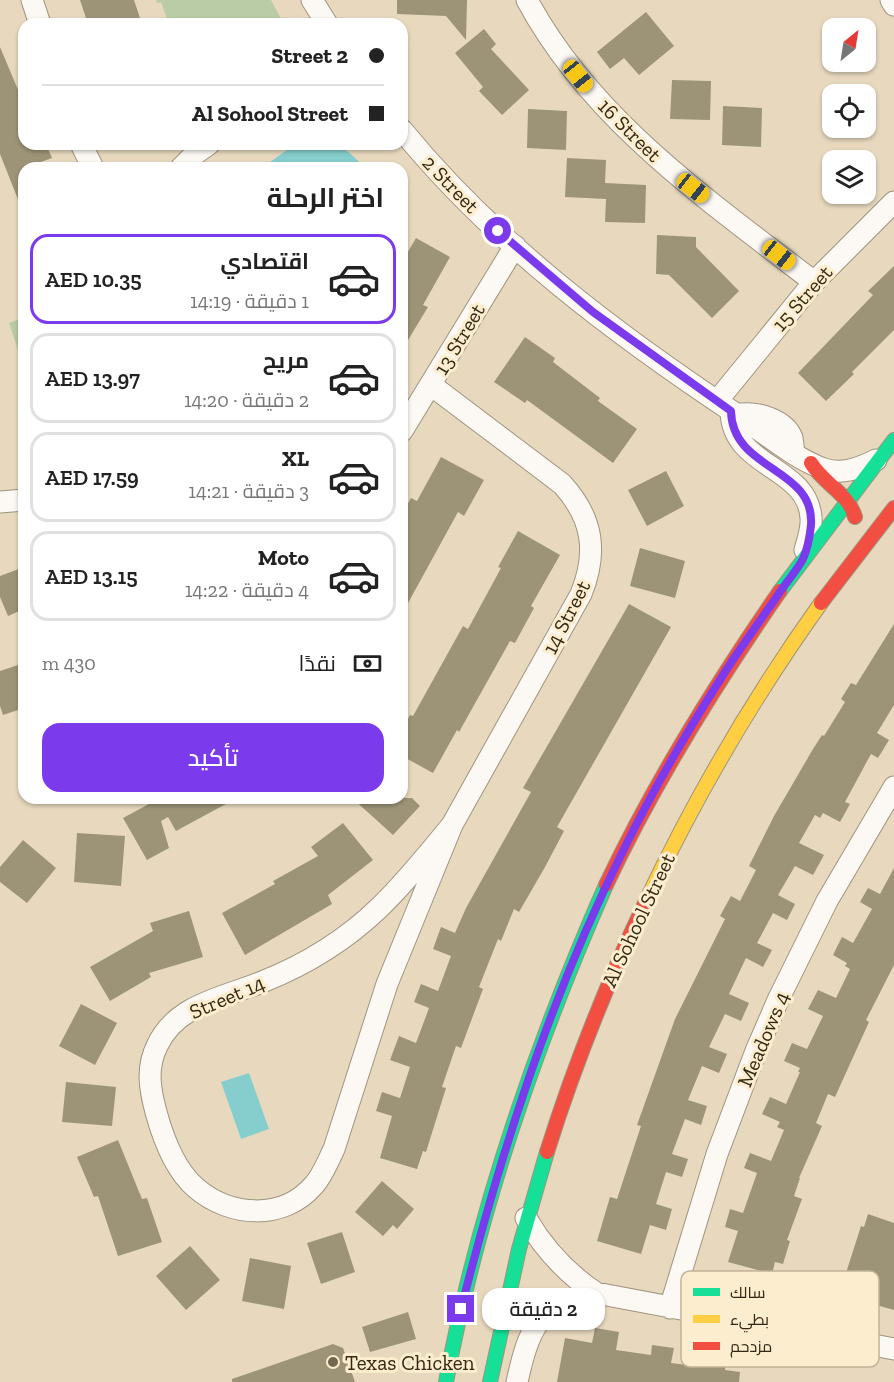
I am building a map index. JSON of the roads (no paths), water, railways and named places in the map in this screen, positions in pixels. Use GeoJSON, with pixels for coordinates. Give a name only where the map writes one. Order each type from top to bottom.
{"type":"FeatureCollection","features":[{"type":"Feature","properties":{"kind":"main road","name":"Al Sohool Street"},"geometry":{"type":"LineString","coordinates":[[446,1382],[475,1253],[501,1164],[538,1051],[592,915],[648,803],[694,721],[803,558],[894,440]]}},
{"type":"Feature","properties":{"kind":"main road"},"geometry":{"type":"LineString","coordinates":[[802,458],[821,478],[848,499],[855,516],[851,533]]}},
{"type":"Feature","properties":{"kind":"main road","name":"Al Sohool Street"},"geometry":{"type":"LineString","coordinates":[[490,1382],[507,1296],[526,1218],[552,1132],[579,1056],[618,960],[678,835],[716,764],[758,695],[817,609],[894,508]]}},
{"type":"Feature","properties":{"kind":"main road"},"geometry":{"type":"LineString","coordinates":[[758,695],[777,655],[815,588]]}},
{"type":"Feature","properties":{"kind":"street"},"geometry":{"type":"LineString","coordinates":[[32,0],[38,18]]}},
{"type":"Feature","properties":{"kind":"street"},"geometry":{"type":"LineString","coordinates":[[312,0],[323,18]]}},
{"type":"Feature","properties":{"kind":"street","name":"16 Street"},"geometry":{"type":"LineString","coordinates":[[527,0],[569,64],[608,111],[630,133],[675,174],[814,282]]}},
{"type":"Feature","properties":{"kind":"street"},"geometry":{"type":"LineString","coordinates":[[891,0],[894,4]]}},
{"type":"Feature","properties":{"kind":"street","name":"2 Street"},"geometry":{"type":"LineString","coordinates":[[408,137],[465,200],[515,246],[593,312],[728,409]]}},
{"type":"Feature","properties":{"kind":"street"},"geometry":{"type":"LineString","coordinates":[[187,162],[201,150]]}},
{"type":"Feature","properties":{"kind":"street","name":"15 Street"},"geometry":{"type":"LineString","coordinates":[[728,409],[814,282],[894,202]]}},
{"type":"Feature","properties":{"kind":"street","name":"13 Street"},"geometry":{"type":"LineString","coordinates":[[408,422],[515,246]]}},
{"type":"Feature","properties":{"kind":"street","name":"14 Street"},"geometry":{"type":"LineString","coordinates":[[432,385],[562,484],[572,495],[583,514],[590,536],[591,550],[590,566],[580,594],[452,825]]}},
{"type":"Feature","properties":{"kind":"street"},"geometry":{"type":"LineString","coordinates":[[803,558],[811,529],[810,511],[803,495],[788,479],[760,460],[742,444],[734,429],[728,409],[759,414],[785,428],[802,458],[824,469],[844,471],[863,466],[879,458]]}},
{"type":"Feature","properties":{"kind":"street"},"geometry":{"type":"LineString","coordinates":[[788,479],[802,458]]}},
{"type":"Feature","properties":{"kind":"street"},"geometry":{"type":"LineString","coordinates":[[0,502],[18,500]]}},
{"type":"Feature","properties":{"kind":"street","name":"Meadows 4"},"geometry":{"type":"LineString","coordinates":[[681,1271],[717,1154],[756,1051],[827,901],[894,787]]}},
{"type":"Feature","properties":{"kind":"street","name":"Street 14"},"geometry":{"type":"LineString","coordinates":[[452,825],[387,984],[334,1149],[325,1168],[314,1185],[298,1198],[280,1207],[249,1211],[219,1204],[194,1187],[180,1168],[159,1125],[149,1077],[156,1047],[164,1033],[187,1011],[287,970],[348,935],[382,906],[452,825]]}},
{"type":"Feature","properties":{"kind":"street"},"geometry":{"type":"LineString","coordinates":[[526,1218],[544,1247],[556,1260],[581,1284],[596,1293]]}},
{"type":"Feature","properties":{"kind":"street","name":"Meadows 4"},"geometry":{"type":"LineString","coordinates":[[670,1308],[681,1272]]}},
{"type":"Feature","properties":{"kind":"street"},"geometry":{"type":"LineString","coordinates":[[517,1382],[530,1333],[539,1320],[564,1300],[596,1293],[681,1310]]}},
{"type":"Feature","properties":{"kind":"street"},"geometry":{"type":"LineString","coordinates":[[879,1346],[894,1349]]}},
{"type":"Feature","properties":{"kind":"water"},"geometry":{"type":"Polygon","coordinates":[[[287,150],[346,150],[359,162],[270,162],[287,150]]]}},
{"type":"Feature","properties":{"kind":"water"},"geometry":{"type":"Polygon","coordinates":[[[249,1073],[269,1129],[241,1139],[221,1082],[249,1073]]]}},
{"type":"Feature","properties":{"kind":"place","name":"Texas Chicken"},"geometry":{"type":"Point","coordinates":[333,1362]}}]}
